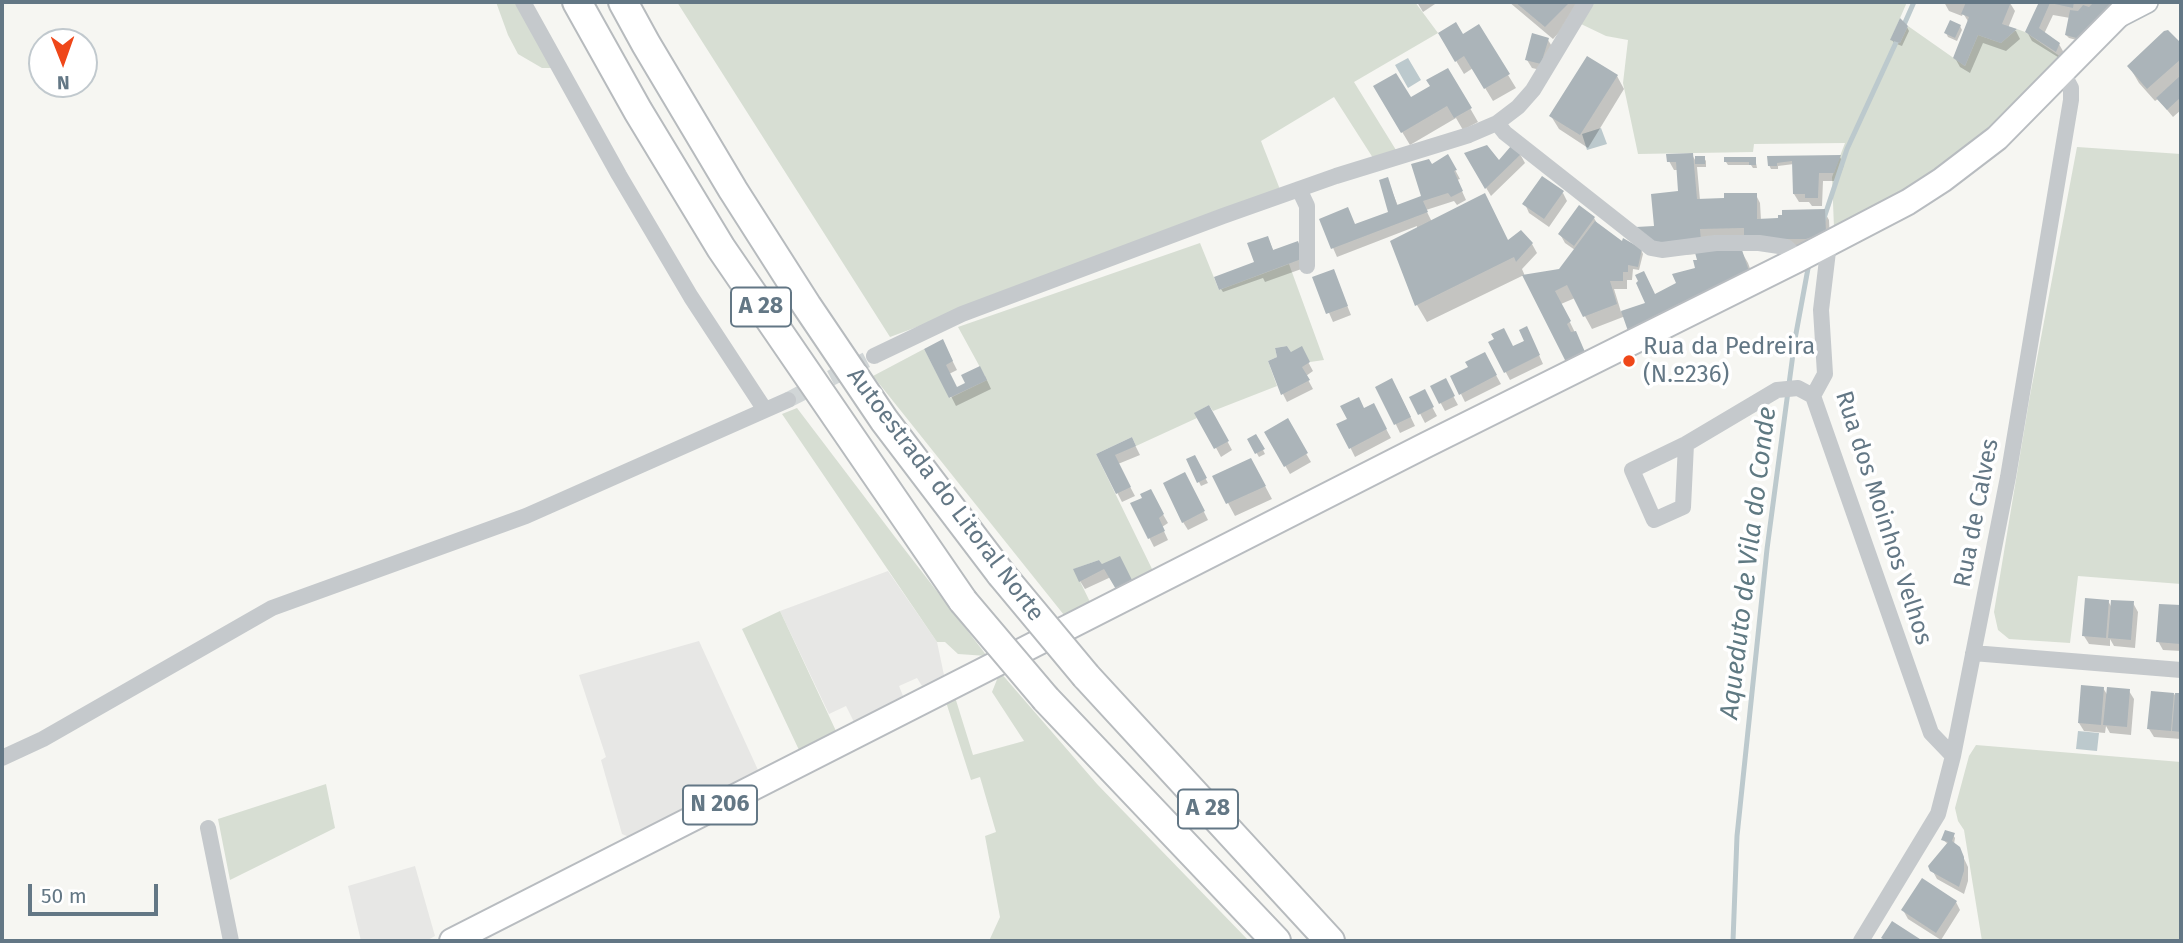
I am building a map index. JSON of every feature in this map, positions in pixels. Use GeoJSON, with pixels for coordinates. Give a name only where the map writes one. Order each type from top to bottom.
{"type":"FeatureCollection","features":[{"type":"Feature","properties":{"kind":"highway","name":"Autoestrada do Litoral Norte"},"geometry":{"type":"LineString","coordinates":[[578,2],[638,111],[721,248],[963,601],[1046,699],[1276,941]]}},
{"type":"Feature","properties":{"kind":"highway","name":"Autoestrada do Litoral Norte"},"geometry":{"type":"LineString","coordinates":[[622,2],[733,190],[884,420],[1001,574],[1086,676],[1330,941]]}},
{"type":"Feature","properties":{"kind":"main road"},"geometry":{"type":"LineString","coordinates":[[1799,259],[1908,202],[1997,138],[2124,10]]}},
{"type":"Feature","properties":{"kind":"main road","name":"N 206"},"geometry":{"type":"LineString","coordinates":[[452,941],[1426,445],[1799,259]]}},
{"type":"Feature","properties":{"kind":"street"},"geometry":{"type":"LineString","coordinates":[[523,2],[619,175],[691,297],[765,410]]}},
{"type":"Feature","properties":{"kind":"street"},"geometry":{"type":"LineString","coordinates":[[874,356],[962,314],[1299,189],[1469,135],[1497,123],[1518,107],[1533,90],[1586,2]]}},
{"type":"Feature","properties":{"kind":"street"},"geometry":{"type":"LineString","coordinates":[[2124,10],[2147,2]]}},
{"type":"Feature","properties":{"kind":"street","name":"Rua de Calves"},"geometry":{"type":"LineString","coordinates":[[1861,941],[1938,814],[1953,756],[2008,477],[2071,100],[2071,88],[2063,73]]}},
{"type":"Feature","properties":{"kind":"street"},"geometry":{"type":"LineString","coordinates":[[1497,123],[1505,133],[1651,248],[1661,250],[1716,243],[1759,243],[1786,247],[1799,259]]}},
{"type":"Feature","properties":{"kind":"street"},"geometry":{"type":"LineString","coordinates":[[1299,189],[1307,206],[1307,266]]}},
{"type":"Feature","properties":{"kind":"street","name":"Rua dos Moinhos Velhos"},"geometry":{"type":"LineString","coordinates":[[1829,243],[1821,310],[1825,374],[1813,396],[1931,733],[1953,756]]}},
{"type":"Feature","properties":{"kind":"street"},"geometry":{"type":"LineString","coordinates":[[1686,444],[1683,507],[1654,520],[1632,470],[1686,444],[1777,390],[1798,388],[1813,396]]}},
{"type":"Feature","properties":{"kind":"street"},"geometry":{"type":"LineString","coordinates":[[2,758],[43,739],[272,608],[526,516],[788,400]]}},
{"type":"Feature","properties":{"kind":"street"},"geometry":{"type":"LineString","coordinates":[[1973,653],[2181,670]]}},
{"type":"Feature","properties":{"kind":"street"},"geometry":{"type":"LineString","coordinates":[[208,828],[231,941]]}},
{"type":"Feature","properties":{"kind":"shaded area"},"geometry":{"type":"Polygon","coordinates":[[[496,2],[520,2],[555,68],[542,68],[518,54],[496,2]]]}},
{"type":"Feature","properties":{"kind":"shaded area"},"geometry":{"type":"Polygon","coordinates":[[[677,2],[1415,2],[1438,33],[1354,82],[1396,150],[1373,158],[1334,97],[1261,141],[1281,192],[890,337],[677,2]]]}},
{"type":"Feature","properties":{"kind":"shaded area"},"geometry":{"type":"Polygon","coordinates":[[[1594,2],[1907,2],[1891,39],[1900,43],[1908,26],[1965,66],[1978,35],[2001,43],[2017,29],[2061,57],[2002,119],[1937,169],[1834,228],[1832,177],[1845,143],[1754,144],[1753,152],[1638,154],[1623,83],[1628,40],[1606,36],[1581,24],[1594,2]]]}},
{"type":"Feature","properties":{"kind":"shaded area"},"geometry":{"type":"Polygon","coordinates":[[[1408,58],[1421,80],[1408,88],[1395,65],[1408,58]]]}},
{"type":"Feature","properties":{"kind":"shaded area"},"geometry":{"type":"Polygon","coordinates":[[[1601,128],[1607,144],[1587,150],[1582,134],[1601,128]]]}},
{"type":"Feature","properties":{"kind":"shaded area"},"geometry":{"type":"Polygon","coordinates":[[[2077,147],[2181,154],[2181,584],[2078,576],[2070,643],[2009,639],[1998,630],[1994,612],[2029,401],[2077,147]]]}},
{"type":"Feature","properties":{"kind":"shaded area"},"geometry":{"type":"Polygon","coordinates":[[[1200,243],[1219,290],[1289,264],[1324,360],[1310,362],[1291,352],[1287,346],[1275,348],[1277,357],[1268,361],[1277,386],[1213,411],[1209,405],[1195,413],[1197,418],[1136,446],[1132,437],[1096,454],[1154,573],[1133,582],[1099,560],[1074,569],[1091,604],[1064,615],[873,376],[924,349],[950,398],[987,380],[958,327],[1200,243]]]}},
{"type":"Feature","properties":{"kind":"shaded area"},"geometry":{"type":"Polygon","coordinates":[[[797,408],[987,656],[958,654],[945,642],[937,642],[782,414],[797,408]]]}},
{"type":"Feature","properties":{"kind":"shaded area"},"geometry":{"type":"Polygon","coordinates":[[[888,571],[937,642],[944,675],[922,686],[917,678],[899,686],[903,696],[854,722],[846,706],[829,714],[780,611],[888,571]]]}},
{"type":"Feature","properties":{"kind":"shaded area"},"geometry":{"type":"Polygon","coordinates":[[[780,611],[836,731],[799,750],[742,629],[780,611]]]}},
{"type":"Feature","properties":{"kind":"shaded area"},"geometry":{"type":"Polygon","coordinates":[[[699,641],[758,770],[629,837],[622,834],[601,760],[606,757],[579,675],[699,641]]]}},
{"type":"Feature","properties":{"kind":"shaded area"},"geometry":{"type":"Polygon","coordinates":[[[1000,672],[1097,784],[1249,941],[989,941],[1000,917],[985,836],[996,832],[980,777],[971,780],[946,702],[955,697],[973,755],[1024,741],[992,692],[1000,672]]]}},
{"type":"Feature","properties":{"kind":"shaded area"},"geometry":{"type":"Polygon","coordinates":[[[2078,731],[2099,733],[2097,751],[2076,749],[2078,731]]]}},
{"type":"Feature","properties":{"kind":"shaded area"},"geometry":{"type":"Polygon","coordinates":[[[1976,745],[2181,762],[2181,941],[1982,941],[1964,830],[1958,821],[1955,808],[1969,756],[1976,745]]]}},
{"type":"Feature","properties":{"kind":"shaded area"},"geometry":{"type":"Polygon","coordinates":[[[326,784],[335,828],[230,880],[218,819],[326,784]]]}},
{"type":"Feature","properties":{"kind":"shaded area"},"geometry":{"type":"Polygon","coordinates":[[[415,866],[435,936],[426,941],[361,941],[348,886],[415,866]]]}},
{"type":"Feature","properties":{"kind":"building"},"geometry":{"type":"Polygon","coordinates":[[[1515,2],[1570,2],[1545,27],[1515,2]]]}},
{"type":"Feature","properties":{"kind":"building"},"geometry":{"type":"Polygon","coordinates":[[[1966,2],[2011,2],[2002,24],[2017,29],[2001,43],[1978,35],[1965,66],[1953,58],[1969,17],[1961,14],[1966,2]]]}},
{"type":"Feature","properties":{"kind":"building"},"geometry":{"type":"Polygon","coordinates":[[[2039,2],[2074,2],[2073,8],[2050,3],[2039,28],[2060,43],[2056,52],[2025,32],[2039,2]]]}},
{"type":"Feature","properties":{"kind":"building"},"geometry":{"type":"Polygon","coordinates":[[[2094,2],[2118,2],[2080,39],[2065,35],[2070,10],[2078,11],[2083,5],[2089,7],[2094,2]]]}},
{"type":"Feature","properties":{"kind":"building"},"geometry":{"type":"Polygon","coordinates":[[[1900,18],[1908,26],[1900,43],[1890,40],[1900,18]]]}},
{"type":"Feature","properties":{"kind":"building"},"geometry":{"type":"Polygon","coordinates":[[[1950,20],[1961,25],[1955,38],[1944,33],[1950,20]]]}},
{"type":"Feature","properties":{"kind":"building"},"geometry":{"type":"Polygon","coordinates":[[[1456,22],[1463,34],[1479,24],[1510,74],[1484,89],[1464,56],[1455,62],[1438,33],[1456,22]]]}},
{"type":"Feature","properties":{"kind":"building"},"geometry":{"type":"Polygon","coordinates":[[[2168,30],[2181,43],[2181,59],[2147,89],[2127,66],[2168,30]]]}},
{"type":"Feature","properties":{"kind":"building"},"geometry":{"type":"Polygon","coordinates":[[[1532,33],[1549,38],[1541,64],[1525,60],[1532,33]]]}},
{"type":"Feature","properties":{"kind":"building"},"geometry":{"type":"Polygon","coordinates":[[[1587,56],[1618,75],[1580,135],[1549,116],[1587,56]]]}},
{"type":"Feature","properties":{"kind":"building"},"geometry":{"type":"Polygon","coordinates":[[[1448,68],[1472,108],[1454,118],[1447,106],[1401,133],[1373,86],[1396,73],[1411,97],[1430,86],[1426,80],[1448,68]]]}},
{"type":"Feature","properties":{"kind":"building"},"geometry":{"type":"Polygon","coordinates":[[[2181,75],[2181,97],[2167,110],[2156,98],[2181,75]]]}},
{"type":"Feature","properties":{"kind":"building"},"geometry":{"type":"Polygon","coordinates":[[[1487,145],[1499,160],[1511,146],[1522,153],[1485,189],[1464,153],[1487,145]]]}},
{"type":"Feature","properties":{"kind":"building"},"geometry":{"type":"Polygon","coordinates":[[[1693,153],[1697,199],[1724,198],[1724,193],[1757,193],[1757,219],[1778,218],[1778,215],[1782,215],[1782,210],[1825,209],[1826,232],[1806,239],[1758,239],[1757,235],[1744,235],[1744,228],[1700,229],[1701,240],[1656,243],[1636,227],[1654,226],[1651,194],[1678,191],[1676,162],[1667,162],[1666,154],[1693,153]]]}},
{"type":"Feature","properties":{"kind":"building"},"geometry":{"type":"Polygon","coordinates":[[[1448,154],[1457,170],[1454,171],[1463,191],[1451,197],[1448,193],[1423,201],[1428,212],[1331,249],[1319,219],[1348,207],[1355,224],[1388,212],[1379,180],[1388,177],[1397,205],[1421,196],[1411,164],[1429,159],[1432,164],[1448,154]]]}},
{"type":"Feature","properties":{"kind":"building"},"geometry":{"type":"Polygon","coordinates":[[[1841,155],[1834,173],[1819,173],[1818,198],[1793,194],[1792,161],[1768,166],[1767,156],[1841,155]]]}},
{"type":"Feature","properties":{"kind":"building"},"geometry":{"type":"Polygon","coordinates":[[[1695,156],[1705,156],[1705,164],[1695,164],[1695,156]]]}},
{"type":"Feature","properties":{"kind":"building"},"geometry":{"type":"Polygon","coordinates":[[[1724,157],[1756,157],[1756,165],[1749,165],[1749,162],[1724,162],[1724,157]]]}},
{"type":"Feature","properties":{"kind":"building"},"geometry":{"type":"Polygon","coordinates":[[[1542,176],[1564,191],[1544,219],[1522,204],[1542,176]]]}},
{"type":"Feature","properties":{"kind":"building"},"geometry":{"type":"Polygon","coordinates":[[[1485,193],[1508,240],[1521,230],[1533,243],[1516,262],[1514,257],[1415,306],[1390,241],[1485,193]]]}},
{"type":"Feature","properties":{"kind":"building"},"geometry":{"type":"Polygon","coordinates":[[[1579,205],[1595,217],[1574,246],[1558,234],[1579,205]]]}},
{"type":"Feature","properties":{"kind":"building"},"geometry":{"type":"Polygon","coordinates":[[[1595,221],[1622,241],[1623,238],[1642,249],[1638,267],[1628,265],[1628,272],[1623,272],[1623,281],[1610,281],[1617,304],[1583,317],[1567,285],[1555,291],[1571,321],[1567,324],[1571,332],[1576,331],[1585,352],[1566,362],[1522,275],[1559,269],[1595,221]]]}},
{"type":"Feature","properties":{"kind":"building"},"geometry":{"type":"Polygon","coordinates":[[[1268,236],[1273,250],[1298,241],[1304,258],[1219,290],[1214,277],[1254,262],[1247,243],[1268,236]]]}},
{"type":"Feature","properties":{"kind":"building"},"geometry":{"type":"Polygon","coordinates":[[[1741,247],[1749,271],[1628,331],[1621,311],[1645,303],[1635,275],[1644,271],[1655,294],[1676,283],[1672,274],[1695,268],[1693,260],[1697,260],[1694,249],[1741,247]]]}},
{"type":"Feature","properties":{"kind":"building"},"geometry":{"type":"Polygon","coordinates":[[[1334,269],[1348,306],[1326,314],[1312,277],[1334,269]]]}},
{"type":"Feature","properties":{"kind":"building"},"geometry":{"type":"Polygon","coordinates":[[[1527,326],[1540,355],[1504,373],[1488,342],[1494,339],[1491,334],[1504,328],[1513,346],[1524,341],[1519,330],[1527,326]]]}},
{"type":"Feature","properties":{"kind":"building"},"geometry":{"type":"Polygon","coordinates":[[[943,339],[953,361],[946,365],[957,387],[965,383],[961,375],[980,366],[987,380],[949,398],[924,349],[943,339]]]}},
{"type":"Feature","properties":{"kind":"building"},"geometry":{"type":"Polygon","coordinates":[[[1287,346],[1291,352],[1302,346],[1310,362],[1302,367],[1310,380],[1281,395],[1268,361],[1277,357],[1275,348],[1287,346]]]}},
{"type":"Feature","properties":{"kind":"building"},"geometry":{"type":"Polygon","coordinates":[[[1485,352],[1497,375],[1459,395],[1450,376],[1468,367],[1465,362],[1485,352]]]}},
{"type":"Feature","properties":{"kind":"building"},"geometry":{"type":"Polygon","coordinates":[[[1392,378],[1411,417],[1394,425],[1375,387],[1392,378]]]}},
{"type":"Feature","properties":{"kind":"building"},"geometry":{"type":"Polygon","coordinates":[[[1446,378],[1455,396],[1439,404],[1430,386],[1446,378]]]}},
{"type":"Feature","properties":{"kind":"building"},"geometry":{"type":"Polygon","coordinates":[[[1425,389],[1434,407],[1418,415],[1409,397],[1425,389]]]}},
{"type":"Feature","properties":{"kind":"building"},"geometry":{"type":"Polygon","coordinates":[[[1359,397],[1364,408],[1374,403],[1387,429],[1349,449],[1336,424],[1347,419],[1340,406],[1359,397]]]}},
{"type":"Feature","properties":{"kind":"building"},"geometry":{"type":"Polygon","coordinates":[[[1209,405],[1229,441],[1214,449],[1194,413],[1209,405]]]}},
{"type":"Feature","properties":{"kind":"building"},"geometry":{"type":"Polygon","coordinates":[[[1288,418],[1308,453],[1284,467],[1264,432],[1288,418]]]}},
{"type":"Feature","properties":{"kind":"building"},"geometry":{"type":"Polygon","coordinates":[[[1256,434],[1265,449],[1255,454],[1247,439],[1256,434]]]}},
{"type":"Feature","properties":{"kind":"building"},"geometry":{"type":"Polygon","coordinates":[[[1132,437],[1136,446],[1115,455],[1131,487],[1116,494],[1096,454],[1132,437]]]}},
{"type":"Feature","properties":{"kind":"building"},"geometry":{"type":"Polygon","coordinates":[[[1195,455],[1207,478],[1197,483],[1186,459],[1195,455]]]}},
{"type":"Feature","properties":{"kind":"building"},"geometry":{"type":"Polygon","coordinates":[[[1251,458],[1266,486],[1226,504],[1212,476],[1251,458]]]}},
{"type":"Feature","properties":{"kind":"building"},"geometry":{"type":"Polygon","coordinates":[[[1185,472],[1205,511],[1182,523],[1163,483],[1185,472]]]}},
{"type":"Feature","properties":{"kind":"building"},"geometry":{"type":"Polygon","coordinates":[[[1151,489],[1164,514],[1159,518],[1165,531],[1148,539],[1130,503],[1142,498],[1140,494],[1151,489]]]}},
{"type":"Feature","properties":{"kind":"building"},"geometry":{"type":"Polygon","coordinates":[[[1120,556],[1133,582],[1117,591],[1104,569],[1079,582],[1073,569],[1099,560],[1102,564],[1120,556]]]}},
{"type":"Feature","properties":{"kind":"building"},"geometry":{"type":"Polygon","coordinates":[[[2085,598],[2109,600],[2106,638],[2082,636],[2085,598]]]}},
{"type":"Feature","properties":{"kind":"building"},"geometry":{"type":"Polygon","coordinates":[[[2111,600],[2134,601],[2131,640],[2108,638],[2111,600]]]}},
{"type":"Feature","properties":{"kind":"building"},"geometry":{"type":"Polygon","coordinates":[[[2159,604],[2181,605],[2180,644],[2156,642],[2159,604]]]}},
{"type":"Feature","properties":{"kind":"building"},"geometry":{"type":"Polygon","coordinates":[[[2081,685],[2104,687],[2101,725],[2078,723],[2081,685]]]}},
{"type":"Feature","properties":{"kind":"building"},"geometry":{"type":"Polygon","coordinates":[[[2107,687],[2130,689],[2127,727],[2103,725],[2107,687]]]}},
{"type":"Feature","properties":{"kind":"building"},"geometry":{"type":"Polygon","coordinates":[[[2151,691],[2174,693],[2171,731],[2147,729],[2151,691]]]}},
{"type":"Feature","properties":{"kind":"building"},"geometry":{"type":"Polygon","coordinates":[[[2175,693],[2181,693],[2181,732],[2172,731],[2175,693]]]}},
{"type":"Feature","properties":{"kind":"building"},"geometry":{"type":"Polygon","coordinates":[[[1945,830],[1955,833],[1952,841],[1960,847],[1964,857],[1964,871],[1959,887],[1930,871],[1928,866],[1948,842],[1941,840],[1945,830]]]}},
{"type":"Feature","properties":{"kind":"building"},"geometry":{"type":"Polygon","coordinates":[[[1922,878],[1957,901],[1936,933],[1901,910],[1922,878]]]}},
{"type":"Feature","properties":{"kind":"building"},"geometry":{"type":"Polygon","coordinates":[[[1892,921],[1923,941],[1882,941],[1881,938],[1892,921]]]}},
{"type":"Feature","properties":{"kind":"waterway","name":"Aqueduto de Vila do Conde"},"geometry":{"type":"LineString","coordinates":[[1903,27],[1914,2]]}},
{"type":"Feature","properties":{"kind":"waterway","name":"Aqueduto de Vila do Conde"},"geometry":{"type":"LineString","coordinates":[[1823,221],[1847,149],[1899,36]]}},
{"type":"Feature","properties":{"kind":"waterway","name":"Aqueduto de Vila do Conde"},"geometry":{"type":"LineString","coordinates":[[1733,941],[1737,836],[1767,549],[1795,339],[1809,263]]}},
{"type":"Feature","properties":{"kind":"tunnel"},"geometry":{"type":"LineString","coordinates":[[788,400],[874,356]]}},
{"type":"Feature","properties":{"kind":"place","name":"Rua da Pedreira (N.º236)"},"geometry":{"type":"Point","coordinates":[1629,361]}}]}
